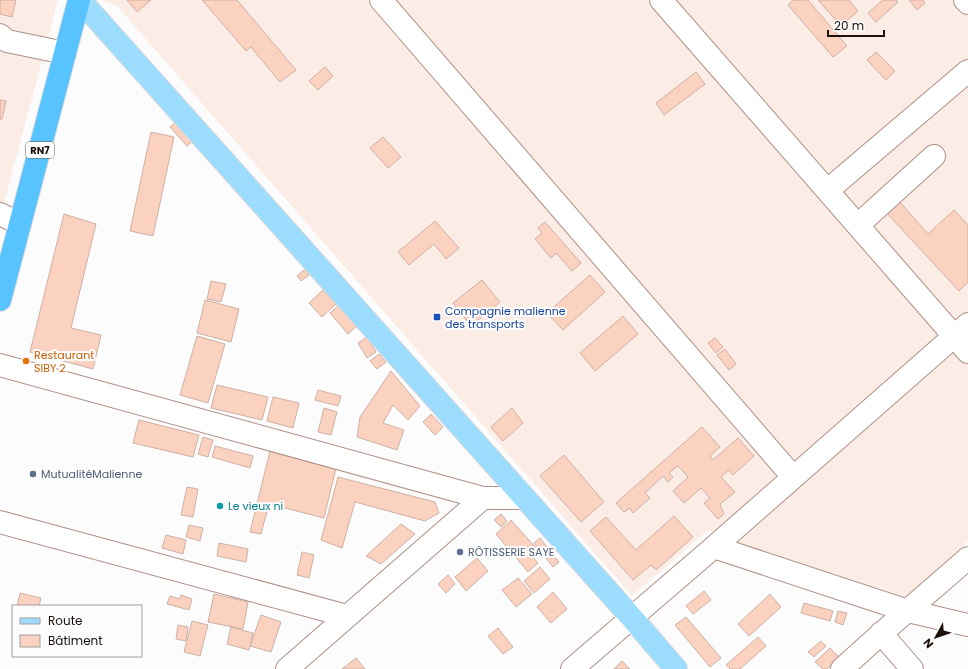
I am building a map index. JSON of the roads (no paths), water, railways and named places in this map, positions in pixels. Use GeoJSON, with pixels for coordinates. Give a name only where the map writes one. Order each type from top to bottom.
{"type":"FeatureCollection","features":[{"type":"Feature","properties":{"kind":"highway","name":"RN7"},"geometry":{"type":"LineString","coordinates":[[0,300],[80,0]]}},
{"type":"Feature","properties":{"kind":"main road"},"geometry":{"type":"LineString","coordinates":[[80,0],[676,669]]}},
{"type":"Feature","properties":{"kind":"street"},"geometry":{"type":"LineString","coordinates":[[381,0],[793,477]]}},
{"type":"Feature","properties":{"kind":"street"},"geometry":{"type":"LineString","coordinates":[[572,669],[793,477],[963,338],[858,225],[660,0]]}},
{"type":"Feature","properties":{"kind":"street"},"geometry":{"type":"LineString","coordinates":[[965,0],[968,3]]}},
{"type":"Feature","properties":{"kind":"street"},"geometry":{"type":"LineString","coordinates":[[0,35],[6,41],[65,53]]}},
{"type":"Feature","properties":{"kind":"street"},"geometry":{"type":"LineString","coordinates":[[828,190],[968,71]]}},
{"type":"Feature","properties":{"kind":"street"},"geometry":{"type":"LineString","coordinates":[[858,225],[934,156]]}},
{"type":"Feature","properties":{"kind":"street"},"geometry":{"type":"LineString","coordinates":[[0,214],[20,224]]}},
{"type":"Feature","properties":{"kind":"street"},"geometry":{"type":"LineString","coordinates":[[0,365],[482,498],[524,498]]}},
{"type":"Feature","properties":{"kind":"street"},"geometry":{"type":"LineString","coordinates":[[287,669],[482,498]]}},
{"type":"Feature","properties":{"kind":"street"},"geometry":{"type":"LineString","coordinates":[[0,522],[347,616]]}},
{"type":"Feature","properties":{"kind":"street"},"geometry":{"type":"LineString","coordinates":[[714,547],[908,611],[968,625]]}},
{"type":"Feature","properties":{"kind":"street"},"geometry":{"type":"LineString","coordinates":[[842,669],[881,633],[968,558]]}},
{"type":"Feature","properties":{"kind":"street"},"geometry":{"type":"LineString","coordinates":[[881,633],[912,669]]}},
{"type":"Feature","properties":{"kind":"place","name":"Compagnie malienne des transports"},"geometry":{"type":"Point","coordinates":[437,317]}},
{"type":"Feature","properties":{"kind":"place","name":"Restaurant SIBY 2"},"geometry":{"type":"Point","coordinates":[26,361]}},
{"type":"Feature","properties":{"kind":"place","name":"MutualitéMalienne"},"geometry":{"type":"Point","coordinates":[33,474]}},
{"type":"Feature","properties":{"kind":"place","name":"Le vieux ni"},"geometry":{"type":"Point","coordinates":[220,506]}},
{"type":"Feature","properties":{"kind":"place","name":"RÔTISSERIE SAYE"},"geometry":{"type":"Point","coordinates":[460,552]}}]}
